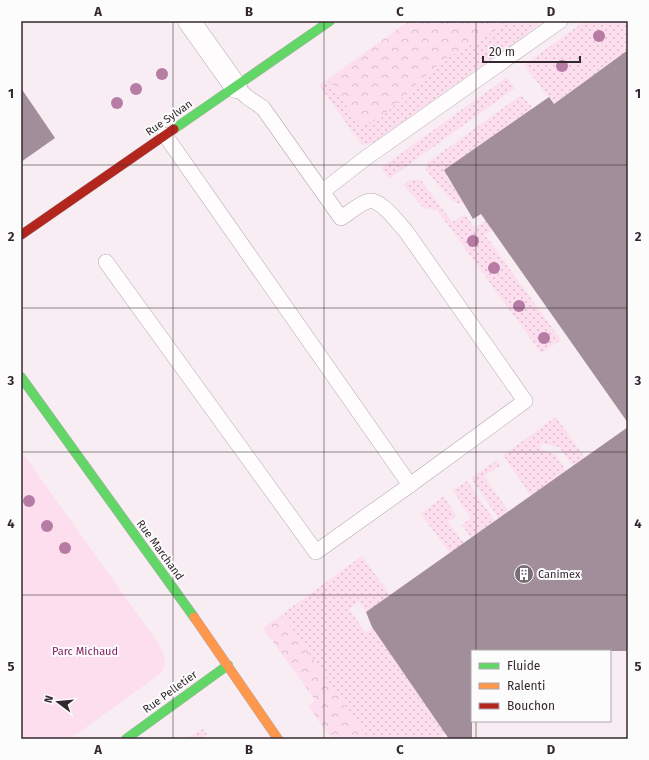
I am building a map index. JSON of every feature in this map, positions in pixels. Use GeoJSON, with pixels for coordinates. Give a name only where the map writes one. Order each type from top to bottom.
{"type":"FeatureCollection","features":[{"type":"Feature","properties":{"kind":"street"},"geometry":{"type":"LineString","coordinates":[[189,21],[236,87]]}},
{"type":"Feature","properties":{"kind":"street","name":"Rue Sylvan"},"geometry":{"type":"LineString","coordinates":[[21,235],[330,21]]}},
{"type":"Feature","properties":{"kind":"street","name":"Rue Marchand"},"geometry":{"type":"LineString","coordinates":[[21,377],[228,665],[278,739]]}},
{"type":"Feature","properties":{"kind":"street","name":"Rue Pelletier"},"geometry":{"type":"LineString","coordinates":[[126,739],[228,665]]}},
{"type":"Feature","properties":{"kind":"lane"},"geometry":{"type":"LineString","coordinates":[[323,192],[367,158],[560,21]]}},
{"type":"Feature","properties":{"kind":"lane"},"geometry":{"type":"LineString","coordinates":[[106,262],[316,552],[525,401],[405,230],[383,206],[373,201],[367,201],[342,218],[263,108],[246,97],[236,87]]}},
{"type":"Feature","properties":{"kind":"lane"},"geometry":{"type":"LineString","coordinates":[[165,135],[410,485]]}},
{"type":"Feature","properties":{"kind":"green space"},"geometry":{"type":"Polygon","coordinates":[[[409,21],[512,21],[442,61],[379,119],[360,125],[328,79],[409,21]]]}},
{"type":"Feature","properties":{"kind":"green space"},"geometry":{"type":"Polygon","coordinates":[[[512,21],[544,21],[373,143],[362,145],[319,85],[328,79],[360,125],[379,119],[442,61],[512,21]]]}},
{"type":"Feature","properties":{"kind":"green space"},"geometry":{"type":"Polygon","coordinates":[[[585,21],[628,21],[628,50],[554,104],[524,65],[585,21]]]}},
{"type":"Feature","properties":{"kind":"green space"},"geometry":{"type":"Polygon","coordinates":[[[507,77],[515,88],[389,179],[381,168],[507,77]]]}},
{"type":"Feature","properties":{"kind":"green space"},"geometry":{"type":"Polygon","coordinates":[[[521,95],[533,108],[444,170],[463,202],[459,204],[451,200],[426,170],[427,163],[521,95]]]}},
{"type":"Feature","properties":{"kind":"green space"},"geometry":{"type":"Polygon","coordinates":[[[411,179],[421,180],[452,222],[465,215],[474,227],[486,221],[492,230],[485,235],[561,340],[541,353],[437,210],[424,208],[403,185],[411,179]]]}},
{"type":"Feature","properties":{"kind":"green space"},"geometry":{"type":"Polygon","coordinates":[[[556,417],[585,458],[573,466],[559,447],[541,443],[540,449],[555,454],[566,471],[531,496],[503,455],[556,417]]]}},
{"type":"Feature","properties":{"kind":"green space","name":"Parc Michaud"},"geometry":{"type":"Polygon","coordinates":[[[21,451],[161,647],[164,658],[165,664],[161,673],[70,739],[21,739],[21,451]]]}},
{"type":"Feature","properties":{"kind":"green space"},"geometry":{"type":"Polygon","coordinates":[[[497,460],[501,465],[484,476],[509,512],[499,519],[471,478],[497,460]]]}},
{"type":"Feature","properties":{"kind":"green space"},"geometry":{"type":"Polygon","coordinates":[[[467,481],[495,521],[471,538],[462,525],[471,518],[453,490],[467,481]]]}},
{"type":"Feature","properties":{"kind":"green space"},"geometry":{"type":"Polygon","coordinates":[[[444,496],[456,516],[448,522],[464,543],[450,553],[421,514],[444,496]]]}},
{"type":"Feature","properties":{"kind":"green space"},"geometry":{"type":"Polygon","coordinates":[[[362,556],[390,595],[366,612],[359,601],[349,609],[366,633],[372,627],[445,733],[438,739],[368,739],[281,615],[362,556]]]}},
{"type":"Feature","properties":{"kind":"green space"},"geometry":{"type":"Polygon","coordinates":[[[281,615],[368,739],[332,739],[308,706],[315,700],[263,628],[281,615]]]}},
{"type":"Feature","properties":{"kind":"green space"},"geometry":{"type":"Polygon","coordinates":[[[203,729],[207,734],[199,739],[185,739],[203,729]]]}},
{"type":"Feature","properties":{"kind":"building"},"geometry":{"type":"Polygon","coordinates":[[[628,50],[628,423],[481,214],[473,219],[444,170],[549,97],[554,104],[628,50]]]}},
{"type":"Feature","properties":{"kind":"building"},"geometry":{"type":"Polygon","coordinates":[[[21,88],[55,138],[21,162],[21,88]]]}},
{"type":"Feature","properties":{"kind":"building","name":"Canimex"},"geometry":{"type":"Polygon","coordinates":[[[628,427],[628,651],[471,650],[472,739],[449,739],[372,627],[366,612],[628,427]]]}},
{"type":"Feature","properties":{"kind":"traffic: fast"},"geometry":{"type":"LineString","coordinates":[[174,129],[330,21]]}},
{"type":"Feature","properties":{"kind":"traffic: fast"},"geometry":{"type":"LineString","coordinates":[[21,377],[194,617]]}},
{"type":"Feature","properties":{"kind":"traffic: fast"},"geometry":{"type":"LineString","coordinates":[[126,739],[228,665]]}},
{"type":"Feature","properties":{"kind":"traffic: slow"},"geometry":{"type":"LineString","coordinates":[[194,617],[278,739]]}},
{"type":"Feature","properties":{"kind":"traffic: jam"},"geometry":{"type":"LineString","coordinates":[[21,235],[174,129]]}},
{"type":"Feature","properties":{"kind":"place","name":"Canimex"},"geometry":{"type":"Point","coordinates":[524,574]}}]}
